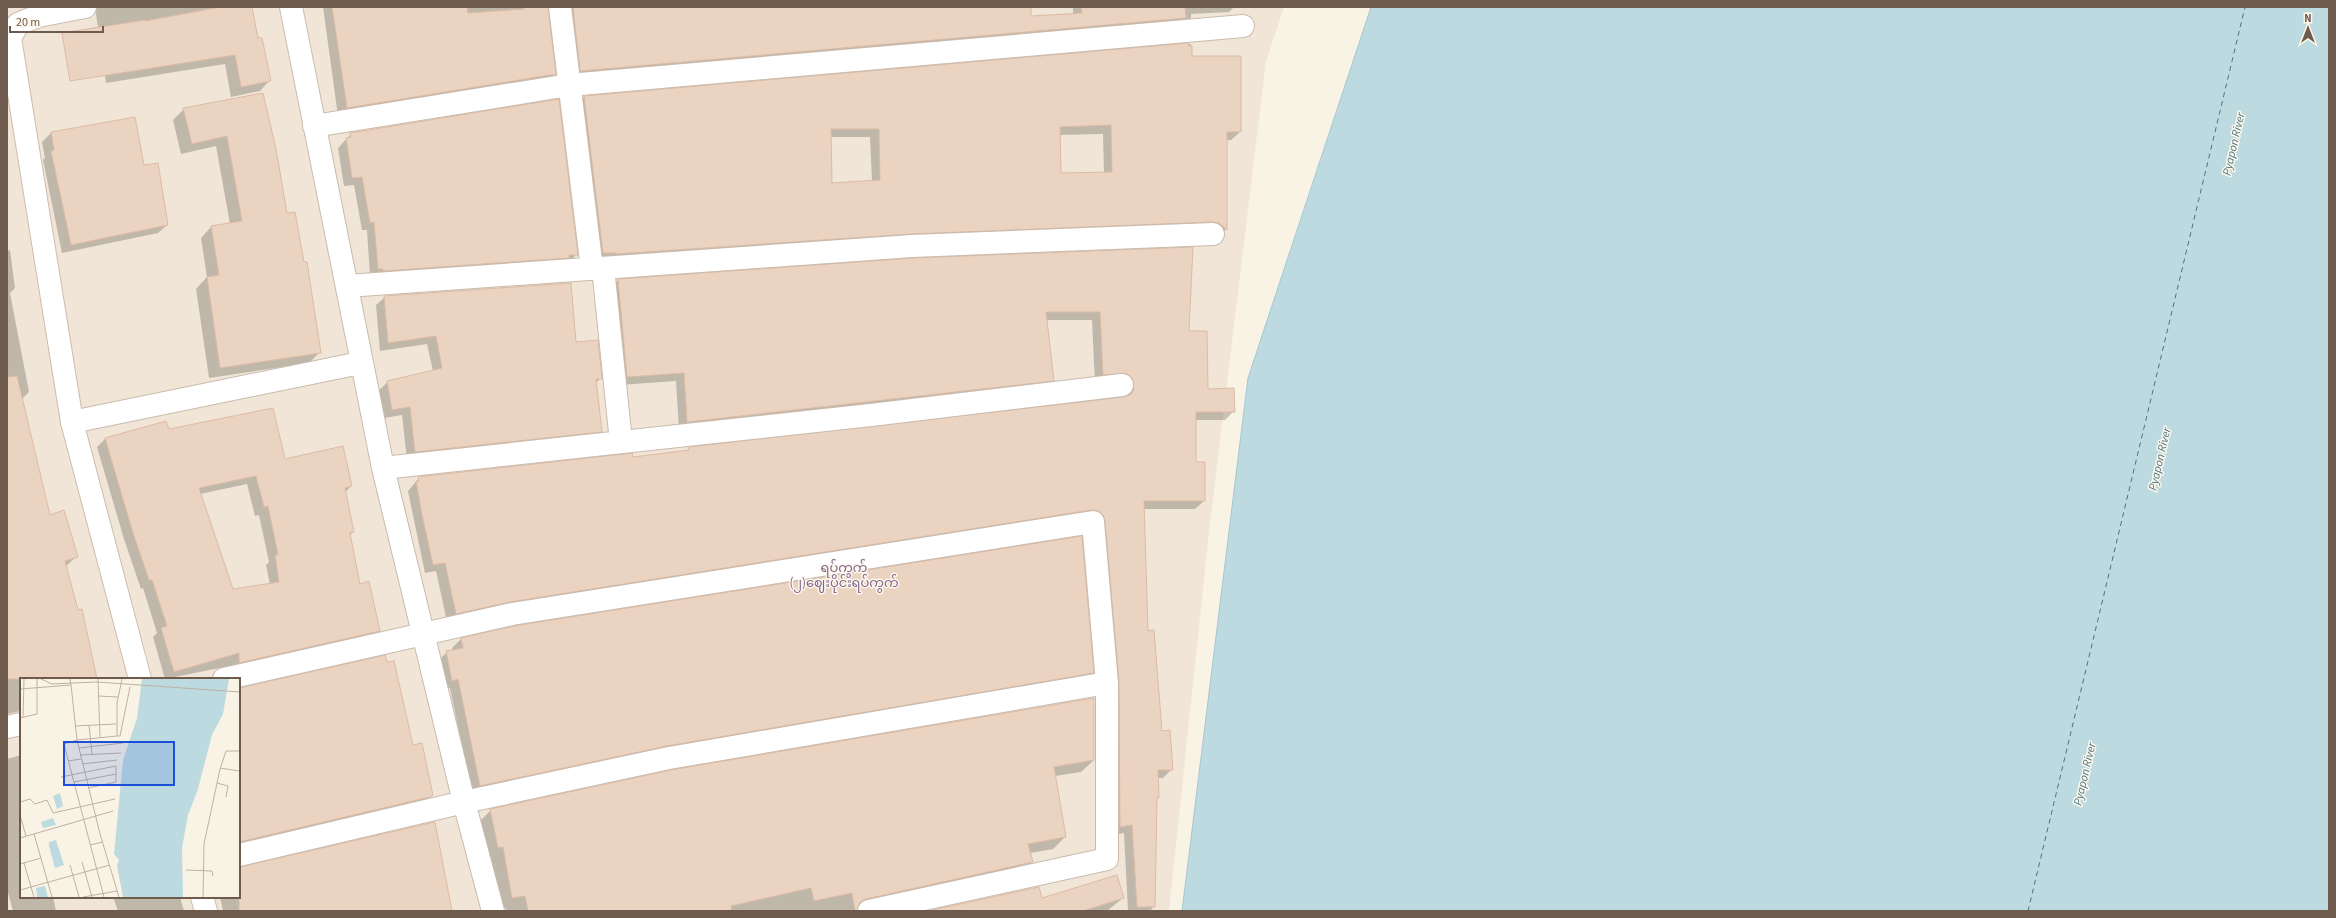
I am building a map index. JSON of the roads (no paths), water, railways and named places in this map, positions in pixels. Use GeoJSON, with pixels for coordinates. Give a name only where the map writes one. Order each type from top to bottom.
{"type":"FeatureCollection","features":[{"type":"Feature","properties":{"kind":"street"},"geometry":{"type":"LineString","coordinates":[[85,7],[38,16],[18,24],[10,38],[72,422],[140,678]]}},
{"type":"Feature","properties":{"kind":"street"},"geometry":{"type":"LineString","coordinates":[[291,7],[360,363],[383,468],[422,634],[493,911]]}},
{"type":"Feature","properties":{"kind":"street"},"geometry":{"type":"LineString","coordinates":[[560,7],[569,85],[598,269],[621,442]]}},
{"type":"Feature","properties":{"kind":"street"},"geometry":{"type":"LineString","coordinates":[[314,126],[569,85],[1243,26]]}},
{"type":"Feature","properties":{"kind":"street"},"geometry":{"type":"LineString","coordinates":[[346,286],[912,246],[1213,234]]}},
{"type":"Feature","properties":{"kind":"street"},"geometry":{"type":"LineString","coordinates":[[72,422],[360,363]]}},
{"type":"Feature","properties":{"kind":"street"},"geometry":{"type":"LineString","coordinates":[[383,468],[871,415],[1122,385]]}},
{"type":"Feature","properties":{"kind":"street"},"geometry":{"type":"LineString","coordinates":[[228,678],[512,614],[1093,522],[1107,683],[1107,859],[869,911]]}},
{"type":"Feature","properties":{"kind":"street"},"geometry":{"type":"LineString","coordinates":[[240,855],[464,802],[669,758],[1107,683]]}},
{"type":"Feature","properties":{"kind":"street"},"geometry":{"type":"LineString","coordinates":[[7,727],[20,724]]}},
{"type":"Feature","properties":{"kind":"street"},"geometry":{"type":"LineString","coordinates":[[202,898],[206,911]]}},
{"type":"Feature","properties":{"kind":"water","name":"Pyapon River"},"geometry":{"type":"Polygon","coordinates":[[[1371,7],[2329,7],[2329,911],[1182,911],[1248,378],[1371,7]]]}},
{"type":"Feature","properties":{"kind":"district","name":"ရပ်ကွက် (၂)ဈေးပိုင်းရပ်ကွက်"},"geometry":{"type":"Point","coordinates":[844,576]}}]}
